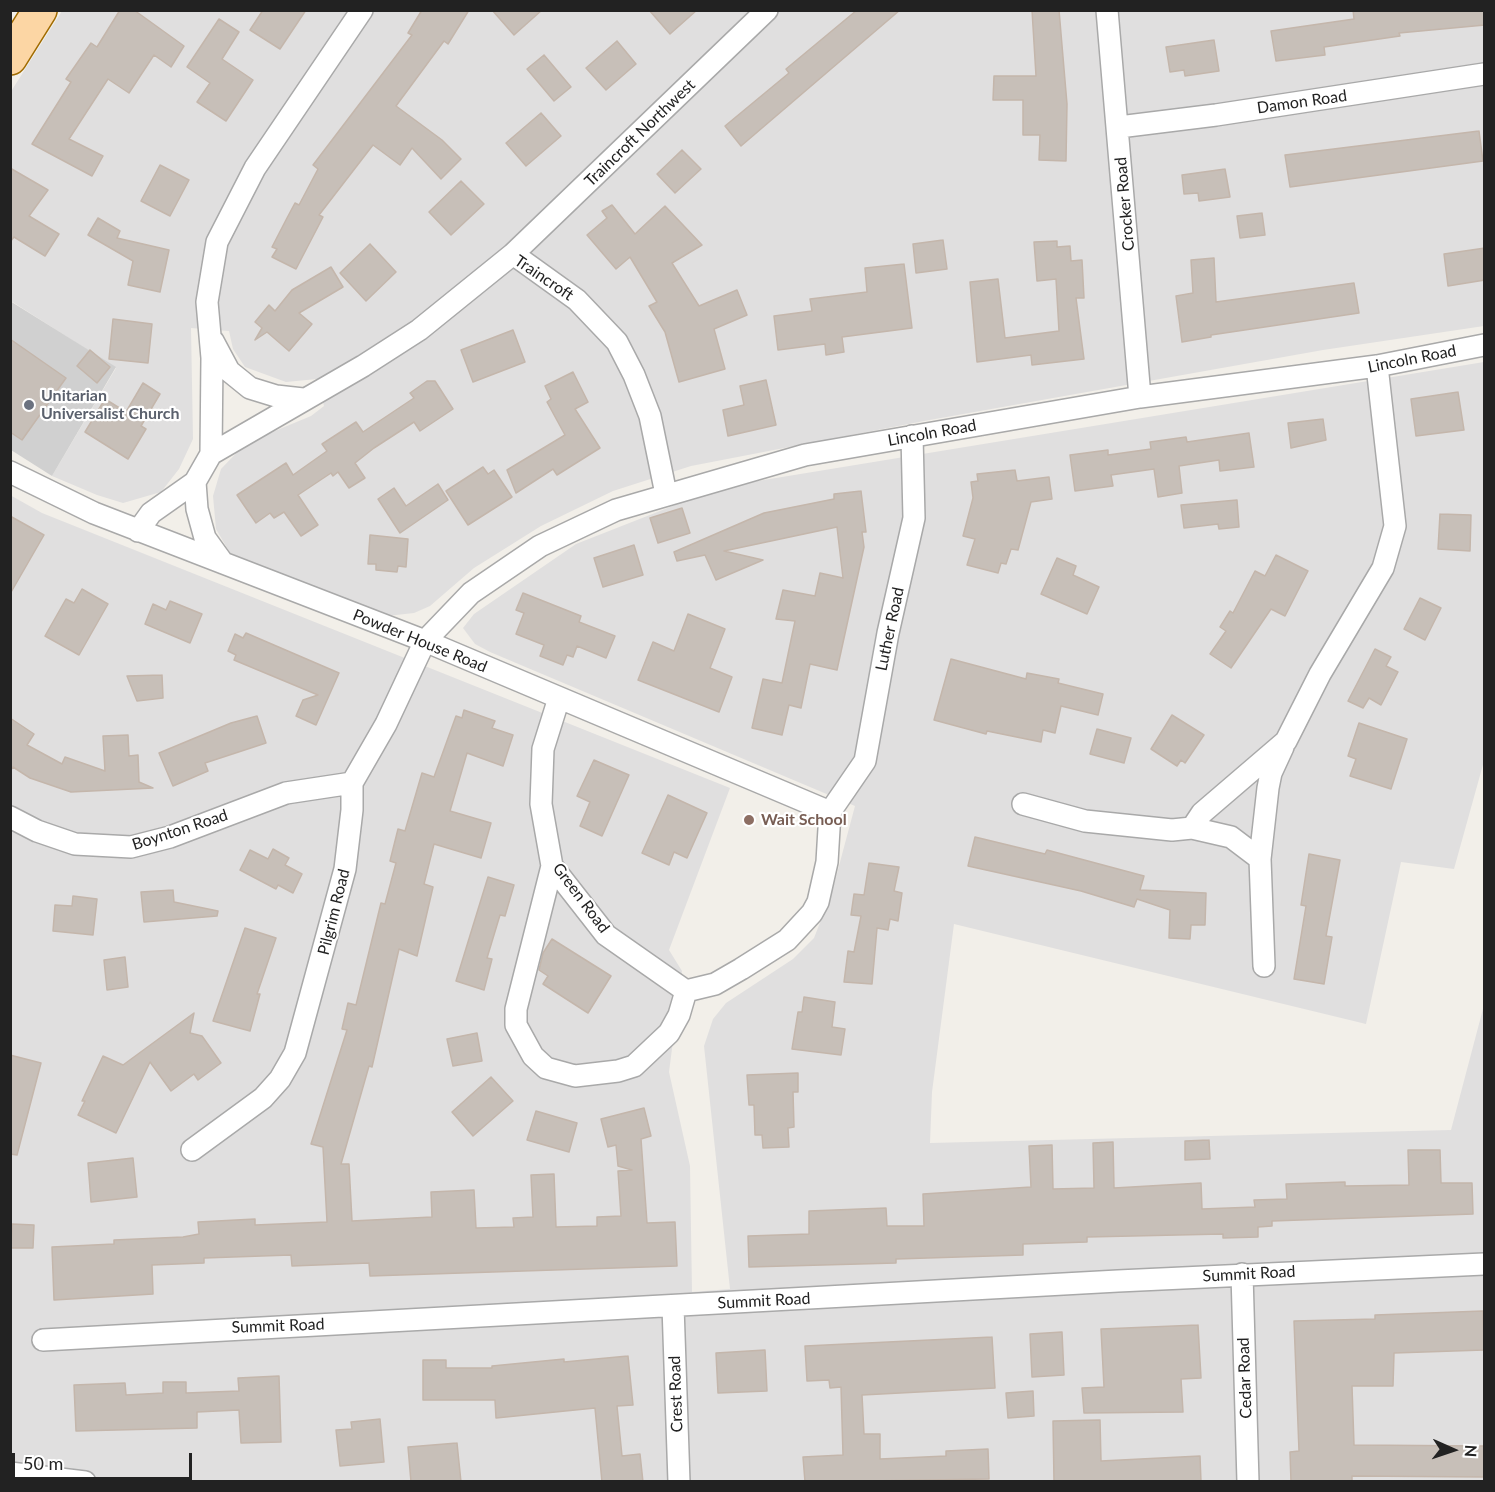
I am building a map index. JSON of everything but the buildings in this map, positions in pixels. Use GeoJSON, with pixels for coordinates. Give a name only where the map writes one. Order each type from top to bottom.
{"type":"FeatureCollection","features":[{"type":"Feature","properties":{"kind":"main road"},"geometry":{"type":"LineString","coordinates":[[10,58],[40,10]]}},
{"type":"Feature","properties":{"kind":"street","name":"Traincroft"},"geometry":{"type":"LineString","coordinates":[[211,454],[211,338],[207,302],[208,281],[217,242],[226,220],[255,168],[362,10]]}},
{"type":"Feature","properties":{"kind":"street","name":"Traincroft Northwest"},"geometry":{"type":"LineString","coordinates":[[513,254],[767,10]]}},
{"type":"Feature","properties":{"kind":"street","name":"Crocker Road"},"geometry":{"type":"LineString","coordinates":[[1107,10],[1119,127],[1140,397]]}},
{"type":"Feature","properties":{"kind":"street","name":"Damon Road"},"geometry":{"type":"LineString","coordinates":[[1119,127],[1485,74]]}},
{"type":"Feature","properties":{"kind":"street","name":"Traincroft"},"geometry":{"type":"LineString","coordinates":[[138,531],[151,513],[195,482],[211,454],[303,399],[338,381],[419,330],[513,254],[577,300],[617,342],[634,375],[650,416],[666,494]]}},
{"type":"Feature","properties":{"kind":"street","name":"Traincroft"},"geometry":{"type":"LineString","coordinates":[[211,338],[229,371],[250,388],[269,395],[303,399]]}},
{"type":"Feature","properties":{"kind":"street","name":"Lincoln Road"},"geometry":{"type":"LineString","coordinates":[[425,641],[471,593],[540,546],[616,510],[805,455],[1140,397],[1377,366],[1485,345]]}},
{"type":"Feature","properties":{"kind":"street"},"geometry":{"type":"LineString","coordinates":[[1264,966],[1260,859],[1271,772],[1320,674],[1383,568],[1395,526],[1377,366]]}},
{"type":"Feature","properties":{"kind":"street","name":"Luther Road"},"geometry":{"type":"LineString","coordinates":[[830,812],[865,761],[888,633],[914,518],[912,436]]}},
{"type":"Feature","properties":{"kind":"street","name":"Powder House Road"},"geometry":{"type":"LineString","coordinates":[[10,471],[94,513],[267,582],[425,641],[830,812]]}},
{"type":"Feature","properties":{"kind":"street"},"geometry":{"type":"LineString","coordinates":[[195,482],[199,523],[205,538],[223,563]]}},
{"type":"Feature","properties":{"kind":"street","name":"Pilgrim Road"},"geometry":{"type":"LineString","coordinates":[[192,1150],[263,1098],[280,1079],[295,1053],[345,869],[352,810],[352,783],[386,724],[425,641]]}},
{"type":"Feature","properties":{"kind":"street","name":"Green Road"},"geometry":{"type":"LineString","coordinates":[[559,698],[543,749],[542,771],[541,804],[552,866],[606,935],[686,991]]}},
{"type":"Feature","properties":{"kind":"street"},"geometry":{"type":"LineString","coordinates":[[1192,828],[1202,813],[1286,741]]}},
{"type":"Feature","properties":{"kind":"street","name":"Boynton Road"},"geometry":{"type":"LineString","coordinates":[[10,818],[37,831],[75,844],[131,847],[197,827],[286,793],[352,783]]}},
{"type":"Feature","properties":{"kind":"street"},"geometry":{"type":"LineString","coordinates":[[1023,804],[1084,821],[1172,830],[1192,828],[1231,837],[1260,859]]}},
{"type":"Feature","properties":{"kind":"street"},"geometry":{"type":"LineString","coordinates":[[552,866],[516,1009],[516,1025],[534,1056],[546,1068],[575,1076],[592,1076],[634,1066],[669,1033],[679,1014],[686,991],[715,984],[741,969],[787,940],[812,913],[818,902],[827,862],[830,812]]}},
{"type":"Feature","properties":{"kind":"street","name":"Summit Road"},"geometry":{"type":"LineString","coordinates":[[43,1340],[225,1328],[1242,1274],[1485,1264]]}},
{"type":"Feature","properties":{"kind":"street","name":"Cedar Road"},"geometry":{"type":"LineString","coordinates":[[1242,1274],[1248,1482]]}},
{"type":"Feature","properties":{"kind":"street","name":"Crest Road"},"geometry":{"type":"LineString","coordinates":[[673,1306],[679,1482]]}},
{"type":"Feature","properties":{"kind":"street"},"geometry":{"type":"LineString","coordinates":[[10,1473],[84,1482]]}},
{"type":"Feature","properties":{"kind":"shaded area"},"geometry":{"type":"Polygon","coordinates":[[[62,11],[1484,11],[1484,326],[1323,350],[924,421],[691,466],[613,491],[541,526],[474,568],[430,606],[414,613],[387,616],[230,553],[216,529],[213,496],[221,469],[246,443],[311,416],[324,406],[317,379],[286,382],[245,367],[233,349],[229,331],[191,328],[193,439],[179,469],[161,492],[123,503],[52,476],[116,368],[11,301],[10,93],[62,11]]]}},
{"type":"Feature","properties":{"kind":"shaded area"},"geometry":{"type":"Polygon","coordinates":[[[10,301],[116,367],[52,476],[11,450],[10,301]]]}},
{"type":"Feature","properties":{"kind":"shaded area"},"geometry":{"type":"Polygon","coordinates":[[[1484,362],[1484,761],[1454,869],[1401,862],[1366,1024],[954,924],[932,1092],[930,1143],[1451,1130],[1484,1005],[1484,1481],[132,1482],[11,1467],[10,495],[42,513],[730,788],[669,950],[682,971],[669,1072],[690,1166],[692,1292],[730,1289],[704,1046],[713,1019],[726,1003],[793,959],[814,938],[832,892],[855,806],[490,652],[475,644],[463,628],[474,614],[576,544],[721,487],[1484,362]]]}},
{"type":"Feature","properties":{"kind":"place","name":"Unitarian Universalist Church"},"geometry":{"type":"Point","coordinates":[29,405]}},
{"type":"Feature","properties":{"kind":"place","name":"Wait School"},"geometry":{"type":"Point","coordinates":[749,820]}}]}
